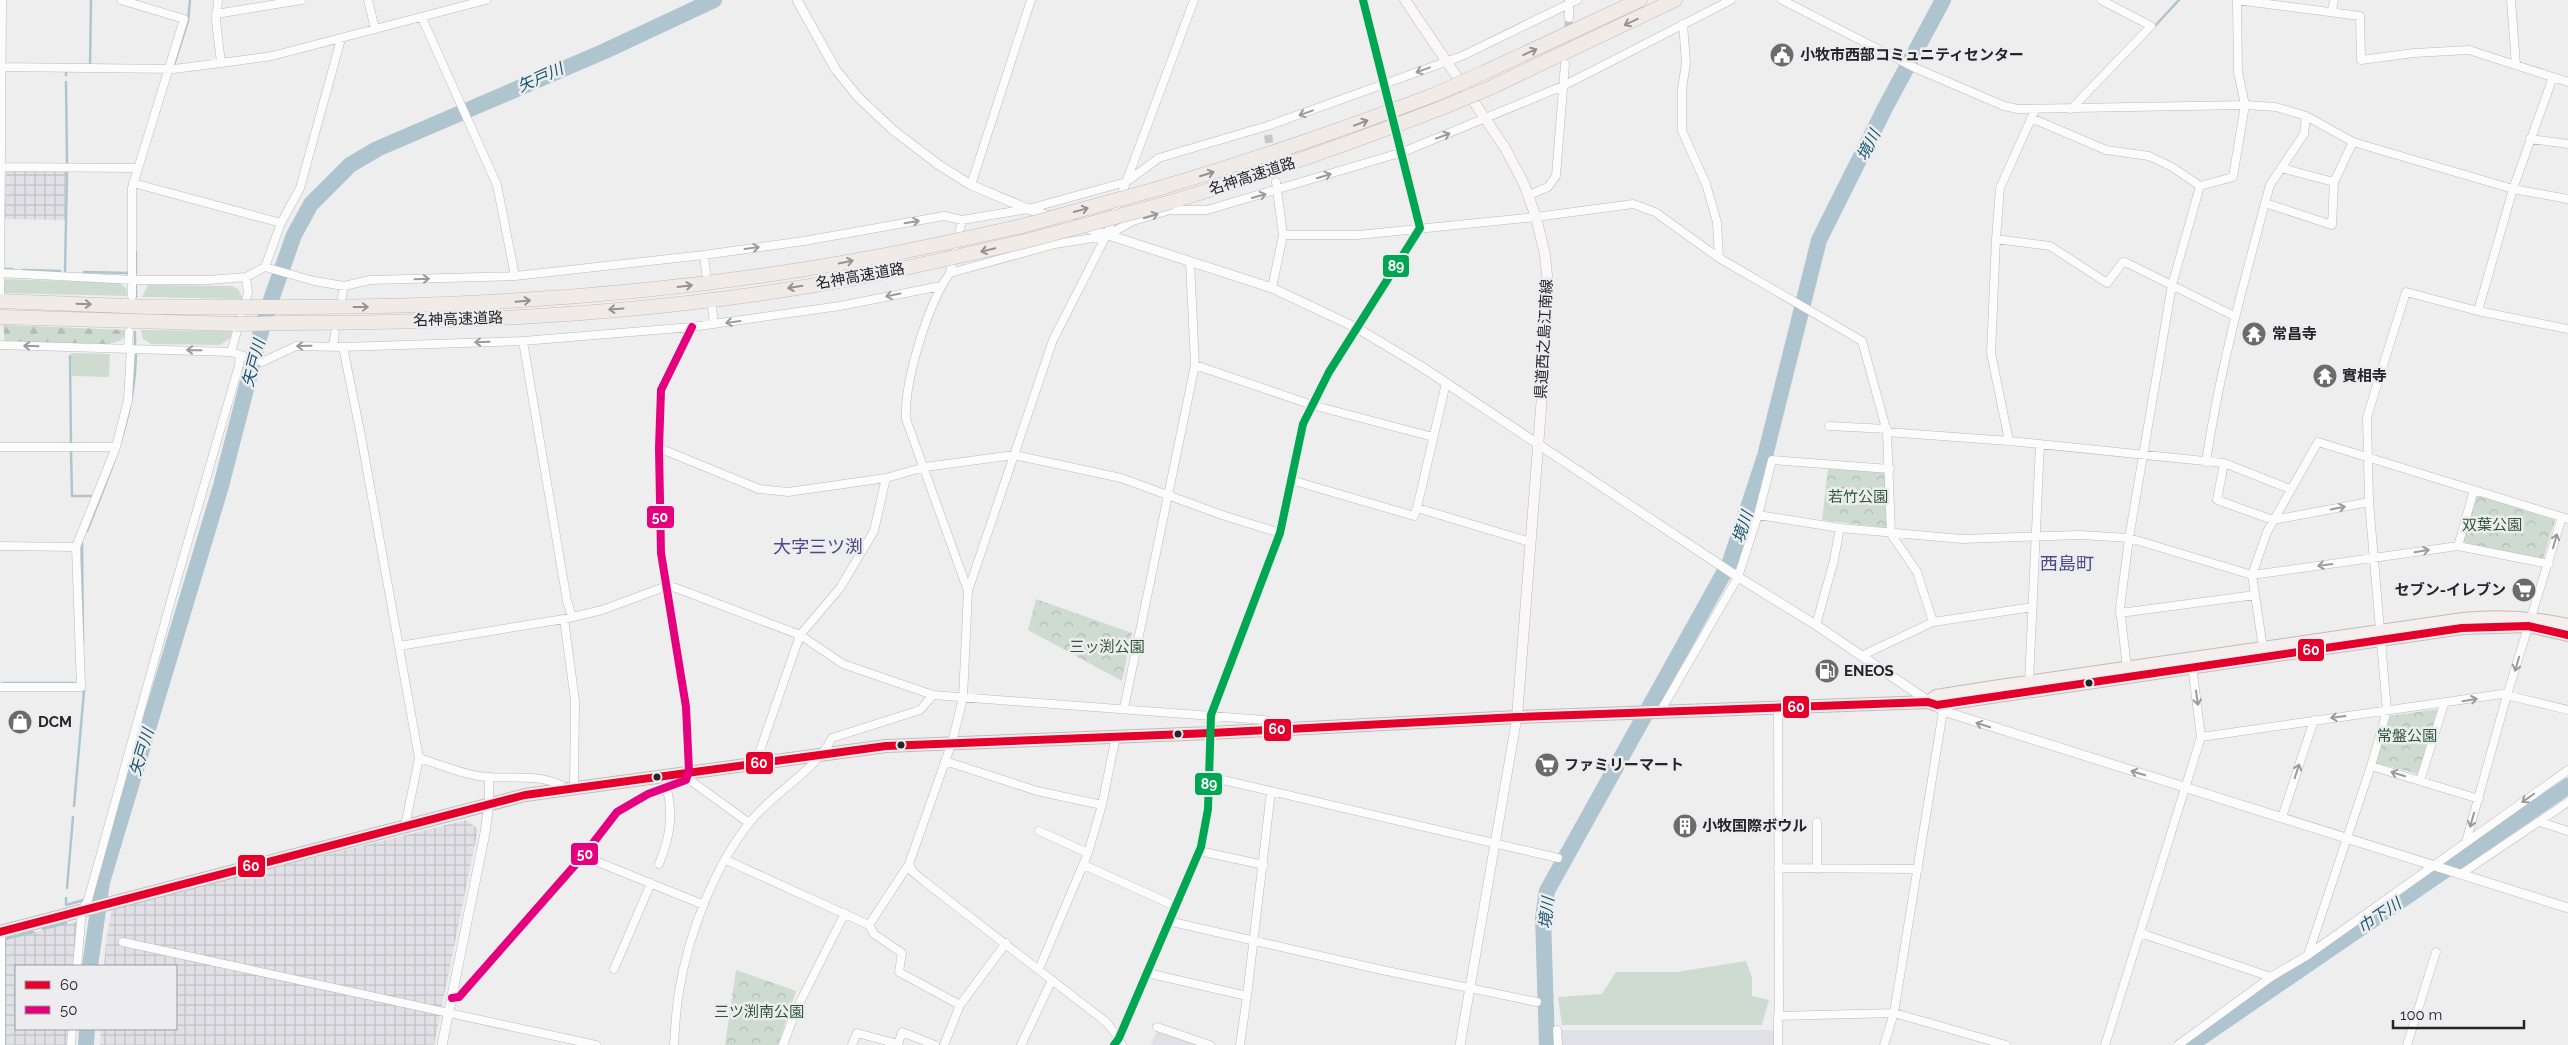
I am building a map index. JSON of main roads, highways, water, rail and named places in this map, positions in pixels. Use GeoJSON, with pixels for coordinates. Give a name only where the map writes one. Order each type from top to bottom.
{"type":"FeatureCollection","features":[{"type":"Feature","properties":{"kind":"highway","name":"名神高速道路"},"geometry":{"type":"LineString","coordinates":[[0,301],[151,307],[294,307],[497,303],[634,292],[794,271],[949,242],[1022,226],[1160,188],[1303,143],[1436,94],[1640,0]]}},
{"type":"Feature","properties":{"kind":"highway","name":"名神高速道路"},"geometry":{"type":"LineString","coordinates":[[0,317],[235,324],[498,318],[637,308],[747,295],[948,266],[1026,241],[1171,202],[1268,172],[1356,141],[1492,86],[1675,0]]}},
{"type":"Feature","properties":{"kind":"highway"},"geometry":{"type":"LineString","coordinates":[[0,932],[489,804],[568,788],[688,774],[824,753],[886,746],[952,742],[1211,733],[1517,716],[1660,713],[1928,702],[1938,705],[2192,663],[2382,636],[2494,616],[2530,622],[2568,625]]}},
{"type":"Feature","properties":{"kind":"highway"},"geometry":{"type":"LineString","coordinates":[[2530,622],[2568,635]]}},
{"type":"Feature","properties":{"kind":"highway"},"geometry":{"type":"LineString","coordinates":[[1928,702],[1936,696],[2029,682],[2127,668],[2192,663],[2263,648],[2382,636]]}},
{"type":"Feature","properties":{"kind":"main road","name":"県道西之島江南線"},"geometry":{"type":"LineString","coordinates":[[1405,0],[1504,148],[1529,195],[1545,255],[1548,284],[1517,716]]}},
{"type":"Feature","properties":{"kind":"waterway"},"geometry":{"type":"LineString","coordinates":[[87,65],[90,65],[91,0]]}},
{"type":"Feature","properties":{"kind":"waterway"},"geometry":{"type":"LineString","coordinates":[[174,65],[188,21],[190,0]]}},
{"type":"Feature","properties":{"kind":"waterway","name":"矢戸川"},"geometry":{"type":"LineString","coordinates":[[90,965],[102,882],[221,486],[260,335],[294,235],[311,204],[350,165],[377,149],[605,51],[714,0]]}},
{"type":"Feature","properties":{"kind":"waterway","name":"境川"},"geometry":{"type":"LineString","coordinates":[[1547,1045],[1543,918],[1547,891],[1730,562],[1765,456],[1819,240],[1885,108],[1943,0]]}},
{"type":"Feature","properties":{"kind":"waterway"},"geometry":{"type":"LineString","coordinates":[[2153,28],[2179,0]]}},
{"type":"Feature","properties":{"kind":"waterway"},"geometry":{"type":"LineString","coordinates":[[66,82],[67,163]]}},
{"type":"Feature","properties":{"kind":"waterway"},"geometry":{"type":"LineString","coordinates":[[65,271],[67,172]]}},
{"type":"Feature","properties":{"kind":"waterway"},"geometry":{"type":"LineString","coordinates":[[136,252],[136,273]]}},
{"type":"Feature","properties":{"kind":"waterway"},"geometry":{"type":"LineString","coordinates":[[5,269],[12,269]]}},
{"type":"Feature","properties":{"kind":"waterway"},"geometry":{"type":"LineString","coordinates":[[23,270],[60,271]]}},
{"type":"Feature","properties":{"kind":"waterway"},"geometry":{"type":"LineString","coordinates":[[84,272],[130,273]]}},
{"type":"Feature","properties":{"kind":"waterway"},"geometry":{"type":"LineString","coordinates":[[136,286],[136,297]]}},
{"type":"Feature","properties":{"kind":"waterway"},"geometry":{"type":"LineString","coordinates":[[135,332],[135,344]]}},
{"type":"Feature","properties":{"kind":"waterway"},"geometry":{"type":"LineString","coordinates":[[87,531],[120,445],[131,401],[136,355]]}},
{"type":"Feature","properties":{"kind":"waterway"},"geometry":{"type":"LineString","coordinates":[[70,356],[71,445]]}},
{"type":"Feature","properties":{"kind":"waterway"},"geometry":{"type":"LineString","coordinates":[[71,451],[72,496],[93,496]]}},
{"type":"Feature","properties":{"kind":"waterway"},"geometry":{"type":"LineString","coordinates":[[82,543],[83,644]]}},
{"type":"Feature","properties":{"kind":"waterway"},"geometry":{"type":"LineString","coordinates":[[3,683],[74,683]]}},
{"type":"Feature","properties":{"kind":"waterway"},"geometry":{"type":"LineString","coordinates":[[74,806],[84,691]]}},
{"type":"Feature","properties":{"kind":"waterway","name":"巾下川"},"geometry":{"type":"LineString","coordinates":[[2190,1045],[2568,786]]}},
{"type":"Feature","properties":{"kind":"waterway"},"geometry":{"type":"LineString","coordinates":[[67,888],[73,817]]}},
{"type":"Feature","properties":{"kind":"waterway"},"geometry":{"type":"LineString","coordinates":[[66,898],[66,905],[84,900]]}},
{"type":"Feature","properties":{"kind":"waterway"},"geometry":{"type":"LineString","coordinates":[[43,929],[66,923]]}},
{"type":"Feature","properties":{"kind":"waterway"},"geometry":{"type":"LineString","coordinates":[[5,1045],[5,939],[33,932]]}},
{"type":"Feature","properties":{"kind":"waterway","name":"矢戸川"},"geometry":{"type":"LineString","coordinates":[[86,1045],[87,1030]]}},
{"type":"Feature","properties":{"kind":"tunnel"},"geometry":{"type":"LineString","coordinates":[[1566,53],[1569,18]]}},
{"type":"Feature","properties":{"kind":"tunnel"},"geometry":{"type":"LineString","coordinates":[[1387,94],[1400,143]]}},
{"type":"Feature","properties":{"kind":"tunnel"},"geometry":{"type":"LineString","coordinates":[[1268,135],[1271,155]]}},
{"type":"Feature","properties":{"kind":"place","name":"小牧市西部コミュニティセンター"},"geometry":{"type":"Point","coordinates":[1782,55]}},
{"type":"Feature","properties":{"kind":"place","name":"常昌寺"},"geometry":{"type":"Point","coordinates":[2254,334]}},
{"type":"Feature","properties":{"kind":"place","name":"實相寺"},"geometry":{"type":"Point","coordinates":[2325,376]}},
{"type":"Feature","properties":{"kind":"place","name":"セブン-イレブン"},"geometry":{"type":"Point","coordinates":[2524,590]}},
{"type":"Feature","properties":{"kind":"place","name":"ENEOS"},"geometry":{"type":"Point","coordinates":[1827,671]}},
{"type":"Feature","properties":{"kind":"place","name":"DCM"},"geometry":{"type":"Point","coordinates":[20,722]}},
{"type":"Feature","properties":{"kind":"place","name":"ファミリーマート"},"geometry":{"type":"Point","coordinates":[1547,765]}},
{"type":"Feature","properties":{"kind":"place","name":"小牧国際ボウル"},"geometry":{"type":"Point","coordinates":[1685,826]}},
{"type":"Feature","properties":{"kind":"district","name":"大字三ツ渕"},"geometry":{"type":"Point","coordinates":[818,547]}},
{"type":"Feature","properties":{"kind":"district","name":"西島町"},"geometry":{"type":"Point","coordinates":[2067,564]}},
{"type":"Feature","properties":{"kind":"park label","name":"若竹公園"},"geometry":{"type":"Point","coordinates":[1858,497]}},
{"type":"Feature","properties":{"kind":"park label","name":"双葉公園"},"geometry":{"type":"Point","coordinates":[2492,525]}},
{"type":"Feature","properties":{"kind":"park label","name":"三ッ渕公園"},"geometry":{"type":"Point","coordinates":[1107,647]}},
{"type":"Feature","properties":{"kind":"park label","name":"常盤公園"},"geometry":{"type":"Point","coordinates":[2407,736]}},
{"type":"Feature","properties":{"kind":"park label","name":"三ツ渕南公園"},"geometry":{"type":"Point","coordinates":[759,1012]}}]}
